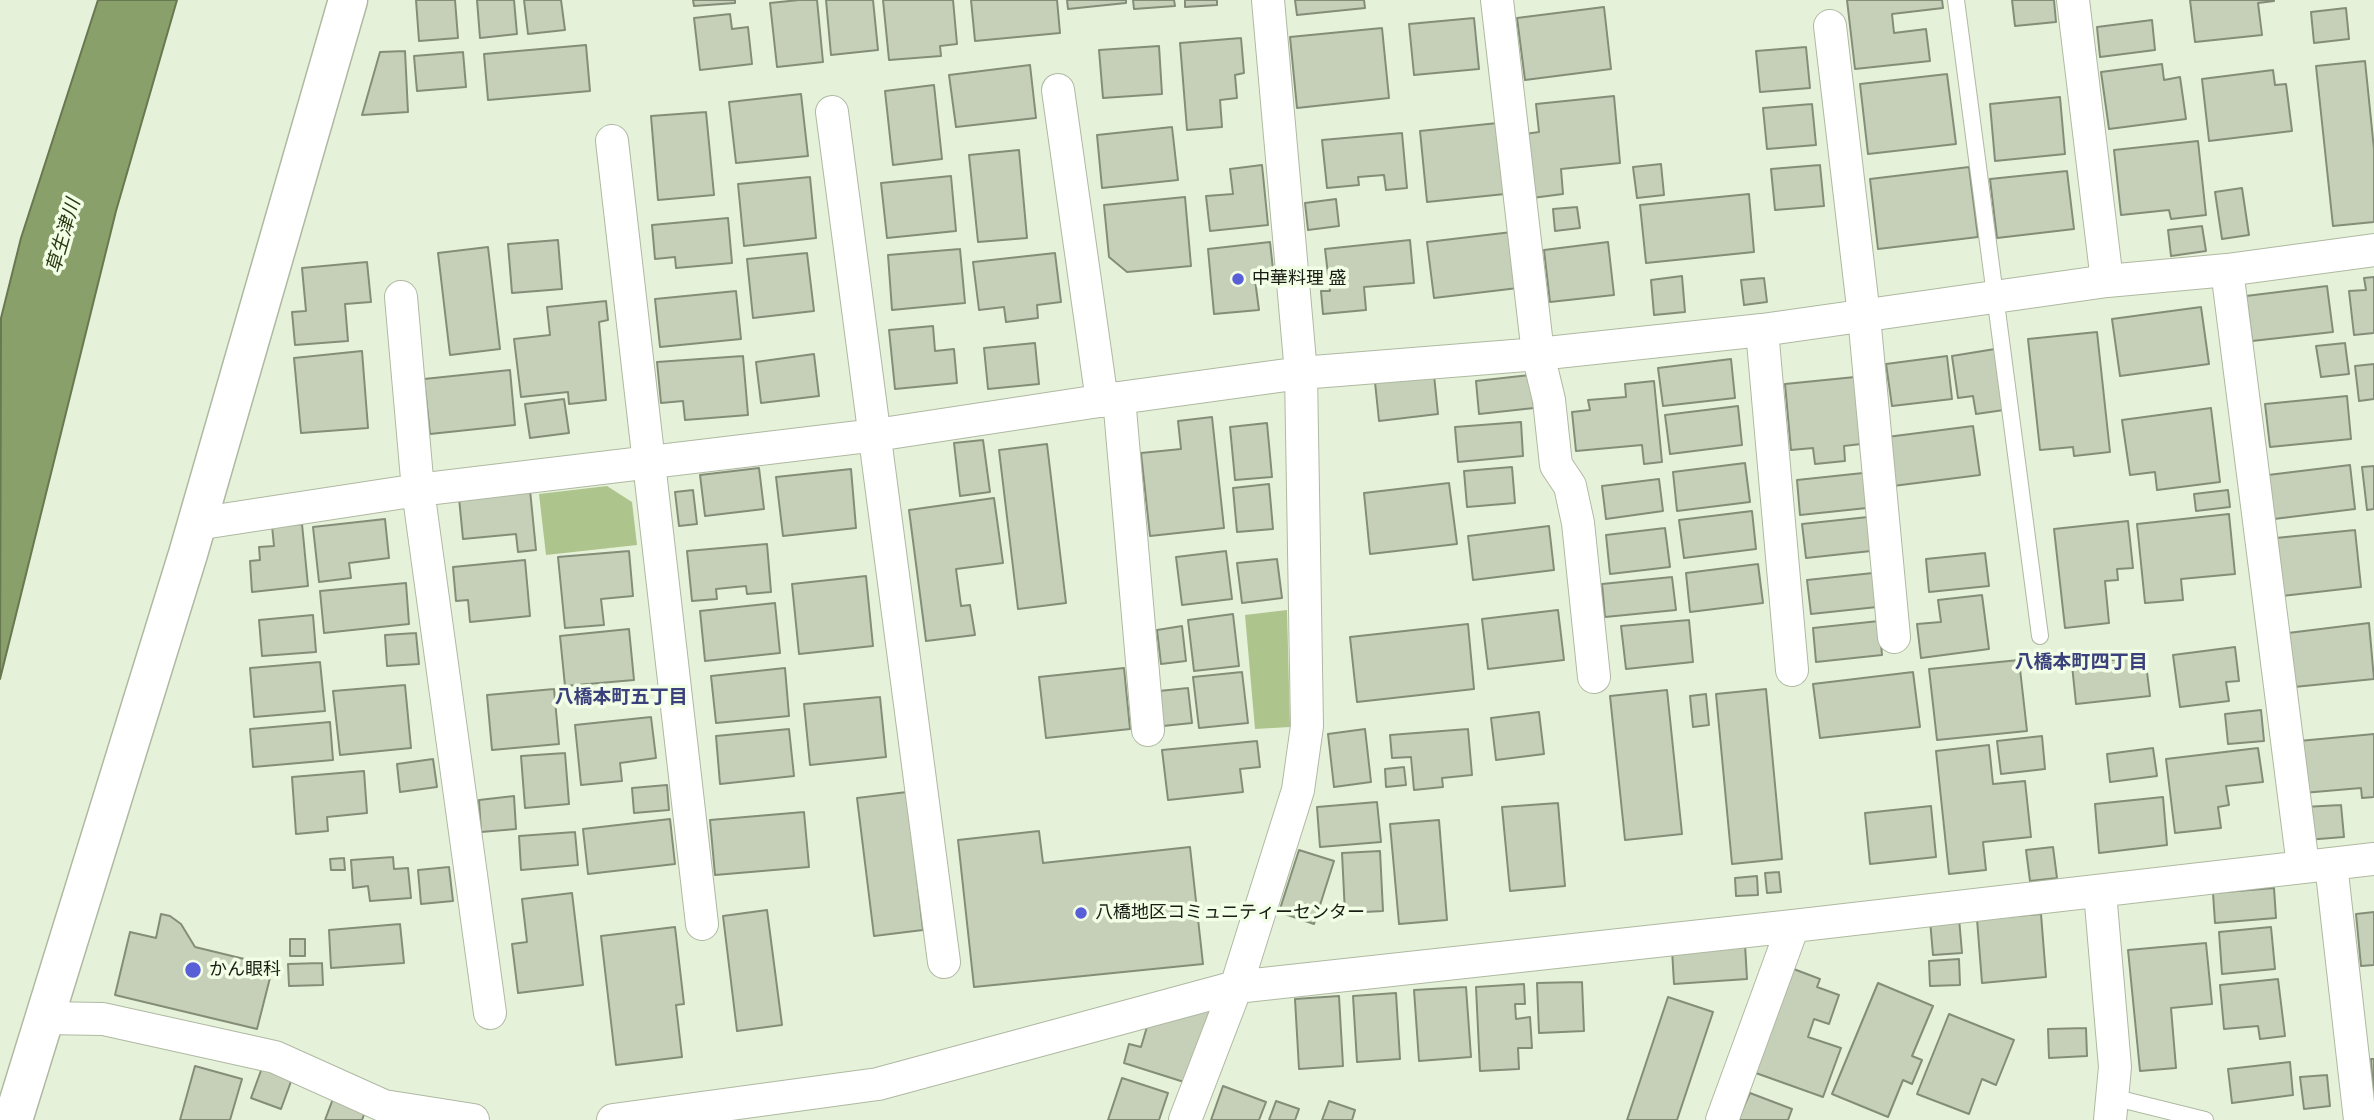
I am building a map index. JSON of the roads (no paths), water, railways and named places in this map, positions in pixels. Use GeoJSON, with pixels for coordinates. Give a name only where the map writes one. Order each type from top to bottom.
{"type":"FeatureCollection","features":[{"type":"Feature","properties":{"kind":"street"},"geometry":{"type":"LineString","coordinates":[[13,1120],[197,523],[348,0]]}},
{"type":"Feature","properties":{"kind":"street"},"geometry":{"type":"LineString","coordinates":[[1185,1120],[1236,987],[1298,790],[1307,726],[1301,373],[1268,0]]}},
{"type":"Feature","properties":{"kind":"street"},"geometry":{"type":"LineString","coordinates":[[1497,0],[1538,354],[1549,400],[1556,465],[1570,486],[1578,523],[1594,677]]}},
{"type":"Feature","properties":{"kind":"street"},"geometry":{"type":"LineString","coordinates":[[2073,0],[2107,281]]}},
{"type":"Feature","properties":{"kind":"street"},"geometry":{"type":"LineString","coordinates":[[1830,26],[1864,316],[1894,637]]}},
{"type":"Feature","properties":{"kind":"street"},"geometry":{"type":"LineString","coordinates":[[1058,90],[1111,399],[1148,730]]}},
{"type":"Feature","properties":{"kind":"street"},"geometry":{"type":"LineString","coordinates":[[832,112],[944,962]]}},
{"type":"Feature","properties":{"kind":"street"},"geometry":{"type":"LineString","coordinates":[[612,141],[702,924]]}},
{"type":"Feature","properties":{"kind":"street"},"geometry":{"type":"LineString","coordinates":[[197,523],[418,490],[876,435],[1301,373],[1538,354],[1762,331],[2107,281],[2227,270],[2374,250]]}},
{"type":"Feature","properties":{"kind":"street"},"geometry":{"type":"LineString","coordinates":[[2227,270],[2317,865],[2360,1120]]}},
{"type":"Feature","properties":{"kind":"street"},"geometry":{"type":"LineString","coordinates":[[401,297],[418,490],[490,1013]]}},
{"type":"Feature","properties":{"kind":"street"},"geometry":{"type":"LineString","coordinates":[[1762,331],[1792,670]]}},
{"type":"Feature","properties":{"kind":"street"},"geometry":{"type":"LineString","coordinates":[[613,1120],[878,1084],[1236,987],[2100,892],[2374,859]]}},
{"type":"Feature","properties":{"kind":"street"},"geometry":{"type":"LineString","coordinates":[[2100,892],[2115,1067],[2111,1109]]}},
{"type":"Feature","properties":{"kind":"street"},"geometry":{"type":"LineString","coordinates":[[1722,1120],[1793,926]]}},
{"type":"Feature","properties":{"kind":"street"},"geometry":{"type":"LineString","coordinates":[[45,1018],[103,1018],[275,1057],[384,1106],[472,1120]]}},
{"type":"Feature","properties":{"kind":"lane"},"geometry":{"type":"LineString","coordinates":[[1956,0],[2040,636]]}},
{"type":"Feature","properties":{"kind":"lane"},"geometry":{"type":"LineString","coordinates":[[2111,1109],[2205,1120]]}},
{"type":"Feature","properties":{"kind":"water","name":"草生津川"},"geometry":{"type":"Polygon","coordinates":[[[98,0],[177,0],[116,211],[0,679],[1,318],[21,238],[98,0]]]}},
{"type":"Feature","properties":{"kind":"place","name":"中華料理 盛"},"geometry":{"type":"Point","coordinates":[1238,279]}},
{"type":"Feature","properties":{"kind":"place","name":"八橋地区コミュニティーセンター"},"geometry":{"type":"Point","coordinates":[1081,913]}},
{"type":"Feature","properties":{"kind":"place","name":"かん眼科"},"geometry":{"type":"Point","coordinates":[193,970]}},
{"type":"Feature","properties":{"kind":"district","name":"八橋本町四丁目"},"geometry":{"type":"Point","coordinates":[2081,662]}},
{"type":"Feature","properties":{"kind":"district","name":"八橋本町五丁目"},"geometry":{"type":"Point","coordinates":[621,697]}}]}
